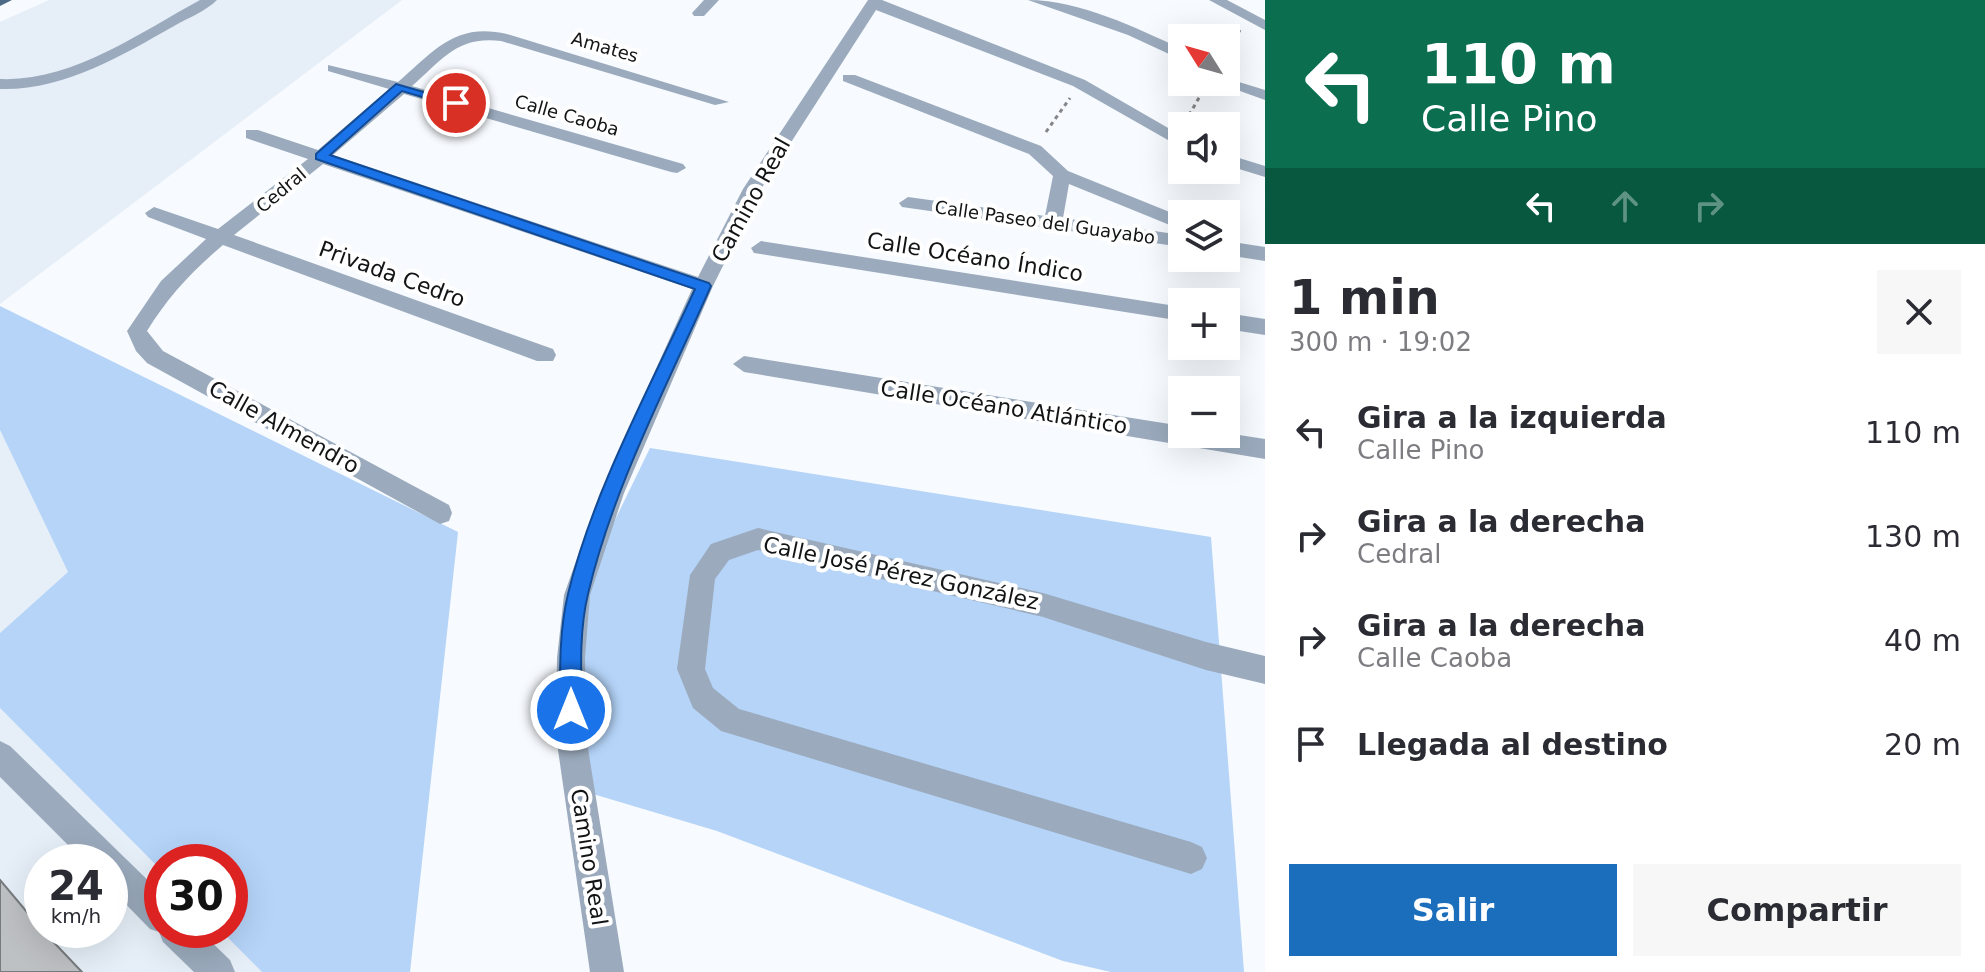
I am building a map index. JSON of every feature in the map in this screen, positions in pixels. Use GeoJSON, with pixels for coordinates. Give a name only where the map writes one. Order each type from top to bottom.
{"type":"FeatureCollection","features":[{"type":"Feature","properties":{"kind":"street"},"geometry":{"type":"LineString","coordinates":[[0,84],[13,87],[63,76],[210,0]]}},
{"type":"Feature","properties":{"kind":"street"},"geometry":{"type":"LineString","coordinates":[[699,13],[712,0]]}},
{"type":"Feature","properties":{"kind":"street"},"geometry":{"type":"LineString","coordinates":[[1035,0],[1133,32],[1168,48]]}},
{"type":"Feature","properties":{"kind":"street"},"geometry":{"type":"LineString","coordinates":[[1216,0],[1265,26]]}},
{"type":"Feature","properties":{"kind":"street"},"geometry":{"type":"LineString","coordinates":[[874,2],[1079,83],[1168,135]]}},
{"type":"Feature","properties":{"kind":"street","name":"Camino Real"},"geometry":{"type":"LineString","coordinates":[[607,972],[571,736],[571,658],[577,595],[612,493],[703,286],[752,189],[874,2]]}},
{"type":"Feature","properties":{"kind":"street","name":"Cedral"},"geometry":{"type":"LineString","coordinates":[[137,331],[159,294],[458,39],[477,34]]}},
{"type":"Feature","properties":{"kind":"street","name":"Amates"},"geometry":{"type":"LineString","coordinates":[[477,34],[502,37],[721,102]]}},
{"type":"Feature","properties":{"kind":"street","name":"Calle Caoba"},"geometry":{"type":"LineString","coordinates":[[333,68],[677,168]]}},
{"type":"Feature","properties":{"kind":"street"},"geometry":{"type":"LineString","coordinates":[[849,78],[1035,150],[1062,175],[1168,218]]}},
{"type":"Feature","properties":{"kind":"street"},"geometry":{"type":"LineString","coordinates":[[1240,87],[1265,95]]}},
{"type":"Feature","properties":{"kind":"street"},"geometry":{"type":"LineString","coordinates":[[252,134],[703,286]]}},
{"type":"Feature","properties":{"kind":"street"},"geometry":{"type":"LineString","coordinates":[[1240,164],[1265,172]]}},
{"type":"Feature","properties":{"kind":"street"},"geometry":{"type":"LineString","coordinates":[[1053,222],[1062,175]]}},
{"type":"Feature","properties":{"kind":"street","name":"Calle Paseo del Guayabo"},"geometry":{"type":"LineString","coordinates":[[908,203],[1168,239]]}},
{"type":"Feature","properties":{"kind":"street","name":"Privada Cedro"},"geometry":{"type":"LineString","coordinates":[[154,213],[545,355]]}},
{"type":"Feature","properties":{"kind":"street","name":"Calle Océano Índico"},"geometry":{"type":"LineString","coordinates":[[761,248],[1168,312]]}},
{"type":"Feature","properties":{"kind":"street"},"geometry":{"type":"LineString","coordinates":[[1240,323],[1265,327]]}},
{"type":"Feature","properties":{"kind":"street","name":"Calle Almendro"},"geometry":{"type":"LineString","coordinates":[[137,331],[143,345],[155,357],[440,513]]}},
{"type":"Feature","properties":{"kind":"street","name":"Calle Océano Atlántico"},"geometry":{"type":"LineString","coordinates":[[744,364],[1265,449]]}},
{"type":"Feature","properties":{"kind":"street","name":"Calle José Pérez González"},"geometry":{"type":"LineString","coordinates":[[1191,858],[731,721],[703,698],[691,669],[703,575],[720,552],[758,539],[1043,605],[1206,656],[1265,670]]}},
{"type":"Feature","properties":{"kind":"street"},"geometry":{"type":"LineString","coordinates":[[0,756],[88,844]]}},
{"type":"Feature","properties":{"kind":"street"},"geometry":{"type":"LineString","coordinates":[[128,884],[144,899]]}},
{"type":"Feature","properties":{"kind":"street"},"geometry":{"type":"LineString","coordinates":[[193,948],[218,972]]}},
{"type":"Feature","properties":{"kind":"path"},"geometry":{"type":"LineString","coordinates":[[1035,150],[1079,83]]}},
{"type":"Feature","properties":{"kind":"shaded area"},"geometry":{"type":"Polygon","coordinates":[[[49,0],[402,0],[0,304],[0,22],[49,0]]]}},
{"type":"Feature","properties":{"kind":"shaded area"},"geometry":{"type":"Polygon","coordinates":[[[0,306],[458,532],[410,972],[262,972],[238,948],[248,948],[248,844],[144,844],[144,853],[0,708],[0,633],[68,572],[0,430],[0,306]]]}},
{"type":"Feature","properties":{"kind":"shaded area"},"geometry":{"type":"Polygon","coordinates":[[[0,430],[68,572],[0,633],[0,430]]]}},
{"type":"Feature","properties":{"kind":"shaded area"},"geometry":{"type":"Polygon","coordinates":[[[650,448],[1211,537],[1244,972],[1111,972],[1063,961],[717,831],[583,791],[581,590],[650,448]]]}},
{"type":"Feature","properties":{"kind":"shaded area"},"geometry":{"type":"Polygon","coordinates":[[[0,708],[144,853],[144,948],[238,948],[262,972],[0,972],[0,708]]]}},
{"type":"Feature","properties":{"kind":"building"},"geometry":{"type":"Polygon","coordinates":[[[0,880],[24,909],[24,948],[59,948],[82,972],[0,972],[0,880]]]}},
{"type":"Feature","properties":{"kind":"route"},"geometry":{"type":"LineString","coordinates":[[456,103],[400,87],[321,156],[703,286],[612,493],[577,595],[571,658],[571,710]]}}]}
